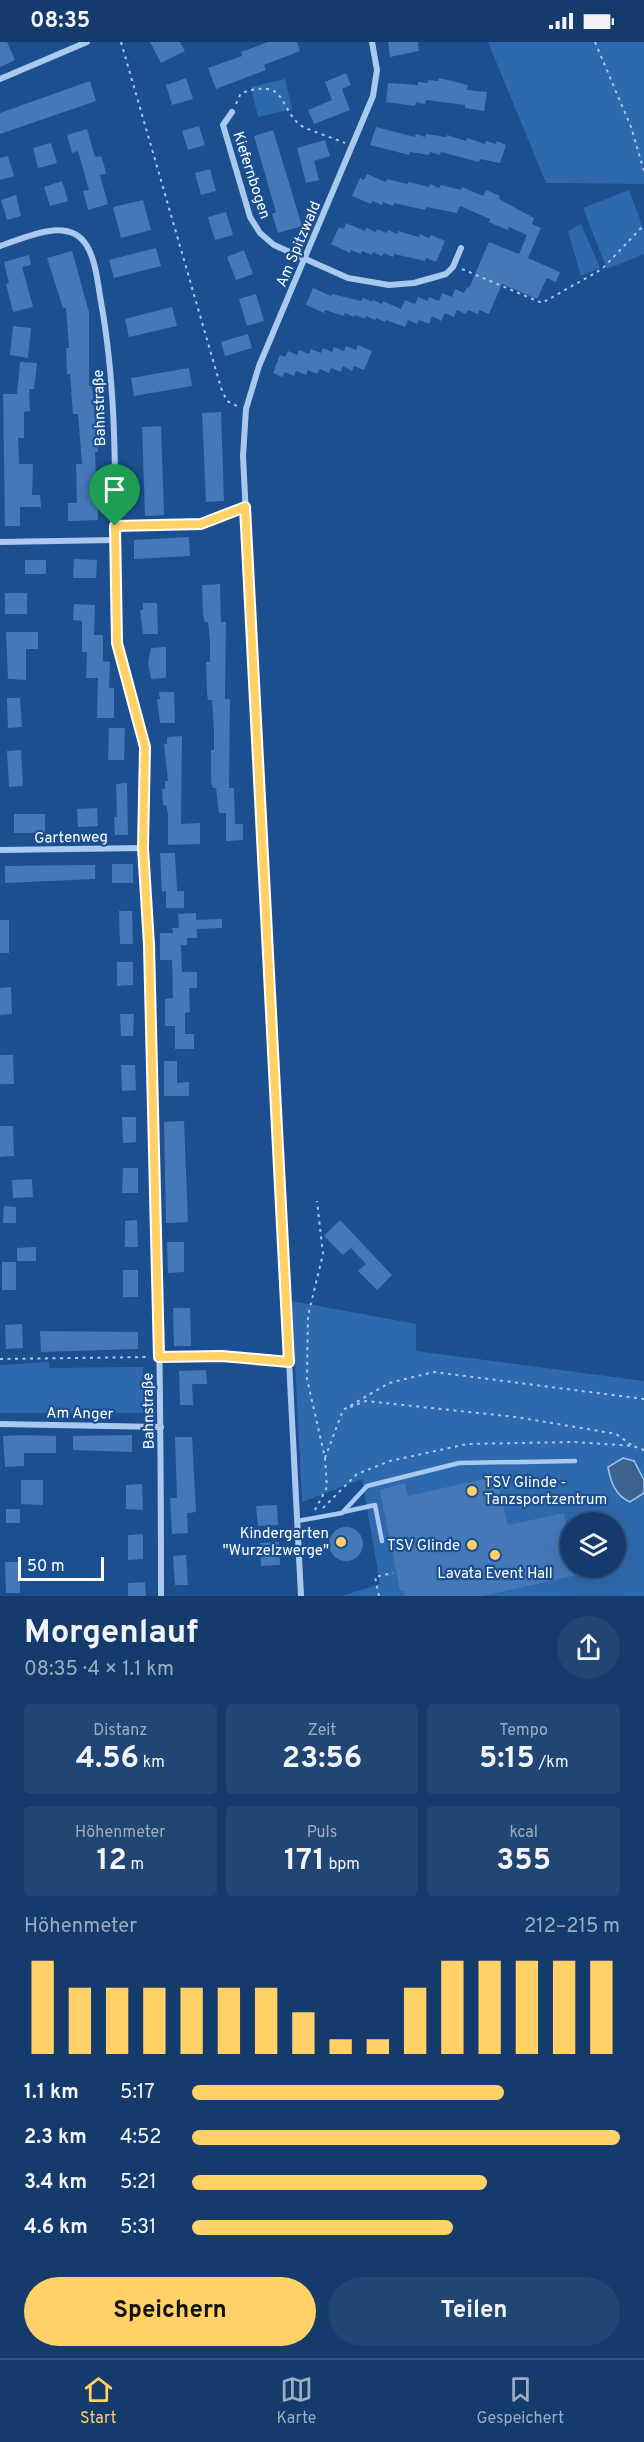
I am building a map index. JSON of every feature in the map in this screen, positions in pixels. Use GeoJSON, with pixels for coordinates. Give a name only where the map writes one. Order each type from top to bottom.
{"type":"FeatureCollection","features":[{"type":"Feature","properties":{"kind":"street"},"geometry":{"type":"LineString","coordinates":[[0,79],[87,42]]}},
{"type":"Feature","properties":{"kind":"street","name":"Am Spitzwald"},"geometry":{"type":"LineString","coordinates":[[301,1596],[243,456],[246,409],[259,366],[375,88],[377,62],[372,42]]}},
{"type":"Feature","properties":{"kind":"street","name":"Kiefernbogen"},"geometry":{"type":"LineString","coordinates":[[232,112],[223,124],[253,223],[269,241],[304,259],[353,279],[383,285],[408,284],[441,276],[454,265]]}},
{"type":"Feature","properties":{"kind":"street","name":"Bahnstraße"},"geometry":{"type":"LineString","coordinates":[[0,246],[54,230],[72,232],[81,238],[89,250],[106,331],[112,390],[117,643],[145,747],[143,848],[149,945],[161,1427],[160,1596]]}},
{"type":"Feature","properties":{"kind":"street"},"geometry":{"type":"LineString","coordinates":[[454,265],[461,248]]}},
{"type":"Feature","properties":{"kind":"street"},"geometry":{"type":"LineString","coordinates":[[0,542],[115,540]]}},
{"type":"Feature","properties":{"kind":"street","name":"Gartenweg"},"geometry":{"type":"LineString","coordinates":[[0,850],[143,848]]}},
{"type":"Feature","properties":{"kind":"street","name":"Am Anger"},"geometry":{"type":"LineString","coordinates":[[0,1424],[161,1427]]}},
{"type":"Feature","properties":{"kind":"lane"},"geometry":{"type":"LineString","coordinates":[[342,1513],[367,1486],[459,1463],[575,1461]]}},
{"type":"Feature","properties":{"kind":"lane"},"geometry":{"type":"LineString","coordinates":[[297,1521],[375,1505],[382,1541]]}},
{"type":"Feature","properties":{"kind":"path"},"geometry":{"type":"LineString","coordinates":[[121,42],[221,388],[227,401],[246,409]]}},
{"type":"Feature","properties":{"kind":"path"},"geometry":{"type":"LineString","coordinates":[[595,42],[631,127],[644,171]]}},
{"type":"Feature","properties":{"kind":"path"},"geometry":{"type":"LineString","coordinates":[[232,112],[241,93],[267,88],[282,96],[301,126],[352,146]]}},
{"type":"Feature","properties":{"kind":"path"},"geometry":{"type":"LineString","coordinates":[[454,265],[542,303],[603,269],[644,225]]}},
{"type":"Feature","properties":{"kind":"path"},"geometry":{"type":"LineString","coordinates":[[115,526],[201,524],[245,507]]}},
{"type":"Feature","properties":{"kind":"path"},"geometry":{"type":"LineString","coordinates":[[310,1520],[327,1487],[325,1458],[307,1379],[308,1316],[323,1254],[318,1201]]}},
{"type":"Feature","properties":{"kind":"path"},"geometry":{"type":"LineString","coordinates":[[0,1359],[222,1356],[289,1362]]}},
{"type":"Feature","properties":{"kind":"path"},"geometry":{"type":"LineString","coordinates":[[325,1458],[343,1410],[389,1383],[434,1372],[644,1399]]}},
{"type":"Feature","properties":{"kind":"path"},"geometry":{"type":"LineString","coordinates":[[343,1410],[366,1401],[516,1417],[616,1434],[633,1446]]}},
{"type":"Feature","properties":{"kind":"path"},"geometry":{"type":"LineString","coordinates":[[379,1596],[375,1577],[393,1572]]}},
{"type":"Feature","properties":{"kind":"shaded area"},"geometry":{"type":"Polygon","coordinates":[[[488,42],[644,42],[644,184],[546,183],[488,42]]]}},
{"type":"Feature","properties":{"kind":"shaded area"},"geometry":{"type":"Polygon","coordinates":[[[285,79],[292,109],[258,117],[251,87],[285,79]]]}},
{"type":"Feature","properties":{"kind":"shaded area"},"geometry":{"type":"Polygon","coordinates":[[[629,190],[644,230],[644,254],[607,269],[583,208],[629,190]]]}},
{"type":"Feature","properties":{"kind":"shaded area"},"geometry":{"type":"Polygon","coordinates":[[[581,224],[600,268],[581,276],[568,231],[581,224]]]}},
{"type":"Feature","properties":{"kind":"shaded area"},"geometry":{"type":"Polygon","coordinates":[[[292,1301],[416,1324],[416,1351],[644,1381],[644,1596],[341,1596],[380,1584],[362,1479],[302,1502],[292,1301]]]}},
{"type":"Feature","properties":{"kind":"shaded area"},"geometry":{"type":"Polygon","coordinates":[[[49,1362],[49,1368],[143,1367],[143,1413],[0,1413],[0,1365],[49,1362]]]}},
{"type":"Feature","properties":{"kind":"shaded area"},"geometry":{"type":"Polygon","coordinates":[[[623,1458],[634,1461],[644,1480],[644,1493],[630,1502],[614,1488],[608,1467],[623,1458]]]}},
{"type":"Feature","properties":{"kind":"building"},"geometry":{"type":"Polygon","coordinates":[[[0,42],[7,42],[15,60],[0,67],[0,42]]]}},
{"type":"Feature","properties":{"kind":"building"},"geometry":{"type":"Polygon","coordinates":[[[150,42],[180,42],[185,51],[161,63],[150,42]]]}},
{"type":"Feature","properties":{"kind":"building"},"geometry":{"type":"Polygon","coordinates":[[[268,42],[297,42],[300,51],[264,65],[266,70],[216,89],[208,68],[242,56],[241,52],[268,42]]]}},
{"type":"Feature","properties":{"kind":"building"},"geometry":{"type":"Polygon","coordinates":[[[388,42],[418,42],[419,51],[390,57],[388,42]]]}},
{"type":"Feature","properties":{"kind":"building"},"geometry":{"type":"Polygon","coordinates":[[[346,73],[351,85],[342,89],[350,110],[314,124],[308,110],[332,100],[325,82],[346,73]]]}},
{"type":"Feature","properties":{"kind":"building"},"geometry":{"type":"Polygon","coordinates":[[[186,78],[193,99],[172,105],[166,85],[186,78]]]}},
{"type":"Feature","properties":{"kind":"building"},"geometry":{"type":"Polygon","coordinates":[[[439,78],[468,85],[467,90],[487,92],[484,111],[465,108],[465,105],[426,100],[425,104],[416,102],[415,106],[386,102],[388,83],[418,85],[418,82],[428,83],[428,80],[438,81],[439,78]]]}},
{"type":"Feature","properties":{"kind":"building"},"geometry":{"type":"Polygon","coordinates":[[[90,81],[96,101],[0,134],[0,113],[90,81]]]}},
{"type":"Feature","properties":{"kind":"building"},"geometry":{"type":"Polygon","coordinates":[[[199,126],[205,145],[188,150],[182,131],[199,126]]]}},
{"type":"Feature","properties":{"kind":"building"},"geometry":{"type":"Polygon","coordinates":[[[376,127],[415,137],[416,134],[425,137],[426,134],[446,137],[447,135],[466,141],[467,138],[485,144],[486,141],[496,144],[497,141],[506,145],[500,163],[480,159],[479,162],[441,152],[440,155],[430,152],[429,155],[410,152],[409,155],[370,145],[376,127]]]}},
{"type":"Feature","properties":{"kind":"building"},"geometry":{"type":"Polygon","coordinates":[[[87,129],[95,157],[101,156],[104,165],[106,174],[100,175],[108,204],[88,210],[83,191],[89,190],[78,151],[72,153],[67,135],[87,129]]]}},
{"type":"Feature","properties":{"kind":"building"},"geometry":{"type":"Polygon","coordinates":[[[273,130],[302,226],[278,233],[272,214],[276,212],[254,136],[273,130]]]}},
{"type":"Feature","properties":{"kind":"building"},"geometry":{"type":"Polygon","coordinates":[[[325,140],[330,156],[314,161],[319,180],[306,183],[297,148],[325,140]]]}},
{"type":"Feature","properties":{"kind":"building"},"geometry":{"type":"Polygon","coordinates":[[[51,143],[57,163],[38,168],[33,148],[51,143]]]}},
{"type":"Feature","properties":{"kind":"building"},"geometry":{"type":"Polygon","coordinates":[[[8,156],[14,176],[0,180],[0,158],[8,156]]]}},
{"type":"Feature","properties":{"kind":"building"},"geometry":{"type":"Polygon","coordinates":[[[210,169],[216,191],[201,195],[195,173],[210,169]]]}},
{"type":"Feature","properties":{"kind":"building"},"geometry":{"type":"Polygon","coordinates":[[[367,174],[386,182],[387,179],[429,187],[430,184],[439,188],[441,185],[461,190],[462,187],[483,196],[486,190],[500,196],[499,199],[534,218],[532,224],[541,228],[528,258],[560,272],[556,282],[547,278],[537,299],[502,284],[489,314],[479,310],[478,314],[468,310],[466,314],[457,310],[454,317],[445,313],[441,321],[432,316],[429,324],[419,320],[417,324],[408,320],[405,327],[366,316],[365,319],[345,313],[344,316],[325,310],[324,313],[306,305],[313,288],[331,296],[332,294],[361,301],[363,298],[382,304],[383,301],[401,309],[405,300],[415,304],[418,297],[428,301],[429,297],[439,301],[442,293],[452,297],[455,289],[464,293],[467,287],[469,288],[489,242],[519,254],[527,235],[509,227],[508,230],[498,226],[489,222],[490,219],[460,206],[457,213],[426,207],[425,210],[394,203],[393,206],[383,202],[382,205],[372,201],[371,204],[352,196],[360,178],[364,180],[367,174]]]}},
{"type":"Feature","properties":{"kind":"building"},"geometry":{"type":"Polygon","coordinates":[[[62,181],[68,201],[50,206],[44,187],[62,181]]]}},
{"type":"Feature","properties":{"kind":"building"},"geometry":{"type":"Polygon","coordinates":[[[16,195],[21,216],[7,220],[1,200],[16,195]]]}},
{"type":"Feature","properties":{"kind":"building"},"geometry":{"type":"Polygon","coordinates":[[[143,200],[151,230],[121,238],[113,207],[143,200]]]}},
{"type":"Feature","properties":{"kind":"building"},"geometry":{"type":"Polygon","coordinates":[[[226,212],[233,235],[215,240],[208,217],[226,212]]]}},
{"type":"Feature","properties":{"kind":"building"},"geometry":{"type":"Polygon","coordinates":[[[346,223],[365,231],[366,228],[376,232],[377,229],[387,233],[388,230],[397,234],[398,231],[419,237],[420,234],[429,238],[431,235],[445,241],[436,262],[426,258],[425,261],[394,254],[393,257],[384,253],[382,256],[373,252],[372,255],[362,251],[361,254],[351,250],[350,253],[331,244],[339,227],[344,229],[346,223]]]}},
{"type":"Feature","properties":{"kind":"building"},"geometry":{"type":"Polygon","coordinates":[[[156,248],[161,266],[114,278],[109,260],[156,248]]]}},
{"type":"Feature","properties":{"kind":"building"},"geometry":{"type":"Polygon","coordinates":[[[244,250],[253,274],[236,280],[227,257],[244,250]]]}},
{"type":"Feature","properties":{"kind":"building"},"geometry":{"type":"Polygon","coordinates":[[[72,251],[89,312],[89,386],[92,386],[98,452],[95,452],[98,520],[68,521],[68,503],[77,503],[76,464],[82,464],[78,414],[73,414],[70,374],[67,374],[66,348],[69,348],[66,308],[63,308],[47,258],[72,251]]]}},
{"type":"Feature","properties":{"kind":"building"},"geometry":{"type":"Polygon","coordinates":[[[29,255],[31,265],[22,267],[33,307],[13,312],[6,284],[9,283],[4,262],[29,255]]]}},
{"type":"Feature","properties":{"kind":"building"},"geometry":{"type":"Polygon","coordinates":[[[256,294],[264,321],[247,326],[239,299],[256,294]]]}},
{"type":"Feature","properties":{"kind":"building"},"geometry":{"type":"Polygon","coordinates":[[[172,307],[177,326],[129,337],[125,319],[172,307]]]}},
{"type":"Feature","properties":{"kind":"building"},"geometry":{"type":"Polygon","coordinates":[[[13,326],[31,328],[28,358],[10,355],[13,326]]]}},
{"type":"Feature","properties":{"kind":"building"},"geometry":{"type":"Polygon","coordinates":[[[248,334],[252,348],[225,356],[221,342],[248,334]]]}},
{"type":"Feature","properties":{"kind":"building"},"geometry":{"type":"Polygon","coordinates":[[[358,345],[372,351],[364,370],[354,366],[352,371],[343,366],[341,372],[331,368],[329,373],[320,369],[317,374],[308,370],[306,375],[296,371],[294,376],[285,372],[282,377],[273,373],[280,355],[285,357],[288,351],[297,355],[299,350],[309,354],[311,349],[321,353],[323,348],[332,352],[334,347],[344,351],[346,346],[356,350],[358,345]]]}},
{"type":"Feature","properties":{"kind":"building"},"geometry":{"type":"Polygon","coordinates":[[[20,362],[37,363],[34,389],[29,389],[30,411],[24,412],[24,438],[18,438],[19,464],[33,464],[32,495],[40,495],[41,507],[20,507],[20,526],[5,526],[3,394],[17,394],[20,362]]]}},
{"type":"Feature","properties":{"kind":"building"},"geometry":{"type":"Polygon","coordinates":[[[189,368],[192,386],[134,396],[131,378],[189,368]]]}},
{"type":"Feature","properties":{"kind":"building"},"geometry":{"type":"Polygon","coordinates":[[[221,412],[224,501],[206,502],[202,413],[221,412]]]}},
{"type":"Feature","properties":{"kind":"building"},"geometry":{"type":"Polygon","coordinates":[[[161,426],[164,515],[145,516],[142,427],[161,426]]]}},
{"type":"Feature","properties":{"kind":"building"},"geometry":{"type":"Polygon","coordinates":[[[189,537],[190,556],[134,559],[134,540],[189,537]]]}},
{"type":"Feature","properties":{"kind":"building"},"geometry":{"type":"Polygon","coordinates":[[[74,559],[97,560],[96,578],[73,578],[74,559]]]}},
{"type":"Feature","properties":{"kind":"building"},"geometry":{"type":"Polygon","coordinates":[[[25,560],[46,560],[46,574],[25,574],[25,560]]]}},
{"type":"Feature","properties":{"kind":"building"},"geometry":{"type":"Polygon","coordinates":[[[220,584],[221,622],[226,622],[225,699],[230,699],[229,788],[234,788],[235,824],[243,824],[243,840],[226,841],[226,813],[219,813],[216,788],[213,788],[211,782],[211,750],[214,750],[214,731],[212,700],[208,700],[207,693],[206,662],[210,662],[210,641],[208,622],[205,622],[203,616],[202,585],[220,584]]]}},
{"type":"Feature","properties":{"kind":"building"},"geometry":{"type":"Polygon","coordinates":[[[5,593],[27,593],[27,614],[5,614],[5,593]]]}},
{"type":"Feature","properties":{"kind":"building"},"geometry":{"type":"Polygon","coordinates":[[[143,603],[157,603],[158,634],[143,634],[140,610],[143,610],[143,603]]]}},
{"type":"Feature","properties":{"kind":"building"},"geometry":{"type":"Polygon","coordinates":[[[74,604],[95,605],[94,635],[103,635],[103,661],[110,662],[109,688],[114,688],[114,718],[97,718],[98,678],[86,678],[87,652],[82,652],[82,621],[73,620],[74,604]]]}},
{"type":"Feature","properties":{"kind":"building"},"geometry":{"type":"Polygon","coordinates":[[[6,632],[38,632],[38,649],[26,649],[26,680],[8,679],[6,632]]]}},
{"type":"Feature","properties":{"kind":"building"},"geometry":{"type":"Polygon","coordinates":[[[166,647],[166,678],[151,679],[148,663],[151,648],[166,647]]]}},
{"type":"Feature","properties":{"kind":"building"},"geometry":{"type":"Polygon","coordinates":[[[159,692],[174,692],[175,723],[160,723],[157,699],[160,699],[159,692]]]}},
{"type":"Feature","properties":{"kind":"building"},"geometry":{"type":"Polygon","coordinates":[[[7,698],[20,698],[22,727],[8,728],[7,698]]]}},
{"type":"Feature","properties":{"kind":"building"},"geometry":{"type":"Polygon","coordinates":[[[109,728],[125,728],[124,760],[108,760],[109,728]]]}},
{"type":"Feature","properties":{"kind":"building"},"geometry":{"type":"Polygon","coordinates":[[[182,736],[181,824],[200,823],[200,844],[168,845],[168,813],[166,805],[163,805],[162,789],[165,789],[165,781],[168,781],[164,744],[167,744],[167,737],[182,736]]]}},
{"type":"Feature","properties":{"kind":"building"},"geometry":{"type":"Polygon","coordinates":[[[21,750],[23,786],[9,787],[7,751],[21,750]]]}},
{"type":"Feature","properties":{"kind":"building"},"geometry":{"type":"Polygon","coordinates":[[[127,783],[128,835],[115,835],[116,784],[127,783]]]}},
{"type":"Feature","properties":{"kind":"building"},"geometry":{"type":"Polygon","coordinates":[[[97,808],[98,826],[78,827],[77,809],[97,808]]]}},
{"type":"Feature","properties":{"kind":"building"},"geometry":{"type":"Polygon","coordinates":[[[14,814],[45,814],[45,833],[14,833],[14,814]]]}},
{"type":"Feature","properties":{"kind":"building"},"geometry":{"type":"Polygon","coordinates":[[[160,853],[175,853],[177,891],[184,891],[184,908],[166,908],[166,891],[162,892],[160,853]]]}},
{"type":"Feature","properties":{"kind":"building"},"geometry":{"type":"Polygon","coordinates":[[[112,864],[133,864],[133,883],[112,883],[112,864]]]}},
{"type":"Feature","properties":{"kind":"building"},"geometry":{"type":"Polygon","coordinates":[[[95,865],[95,879],[5,883],[5,866],[95,865]]]}},
{"type":"Feature","properties":{"kind":"building"},"geometry":{"type":"Polygon","coordinates":[[[119,911],[132,911],[133,944],[120,944],[119,911]]]}},
{"type":"Feature","properties":{"kind":"building"},"geometry":{"type":"Polygon","coordinates":[[[196,913],[196,920],[222,919],[222,928],[197,929],[197,938],[187,938],[187,945],[181,945],[182,972],[197,972],[197,988],[189,988],[190,1012],[185,1013],[185,1034],[194,1034],[194,1049],[175,1049],[175,1026],[165,1026],[165,999],[173,998],[172,960],[160,960],[160,933],[173,933],[172,928],[179,928],[178,914],[196,913]]]}},
{"type":"Feature","properties":{"kind":"building"},"geometry":{"type":"Polygon","coordinates":[[[0,920],[9,920],[9,953],[0,953],[0,920]]]}},
{"type":"Feature","properties":{"kind":"building"},"geometry":{"type":"Polygon","coordinates":[[[117,962],[133,962],[133,985],[117,986],[117,962]]]}},
{"type":"Feature","properties":{"kind":"building"},"geometry":{"type":"Polygon","coordinates":[[[11,987],[12,1014],[0,1015],[0,988],[11,987]]]}},
{"type":"Feature","properties":{"kind":"building"},"geometry":{"type":"Polygon","coordinates":[[[120,1014],[134,1014],[133,1036],[121,1036],[120,1014]]]}},
{"type":"Feature","properties":{"kind":"building"},"geometry":{"type":"Polygon","coordinates":[[[0,1055],[13,1055],[14,1084],[0,1084],[0,1055]]]}},
{"type":"Feature","properties":{"kind":"building"},"geometry":{"type":"Polygon","coordinates":[[[164,1061],[177,1061],[177,1083],[189,1082],[189,1096],[164,1096],[164,1061]]]}},
{"type":"Feature","properties":{"kind":"building"},"geometry":{"type":"Polygon","coordinates":[[[121,1065],[135,1065],[136,1090],[122,1091],[121,1065]]]}},
{"type":"Feature","properties":{"kind":"building"},"geometry":{"type":"Polygon","coordinates":[[[122,1117],[136,1117],[136,1142],[123,1143],[122,1117]]]}},
{"type":"Feature","properties":{"kind":"building"},"geometry":{"type":"Polygon","coordinates":[[[184,1121],[188,1222],[166,1223],[164,1122],[184,1121]]]}},
{"type":"Feature","properties":{"kind":"building"},"geometry":{"type":"Polygon","coordinates":[[[0,1126],[13,1126],[14,1156],[0,1157],[0,1126]]]}},
{"type":"Feature","properties":{"kind":"building"},"geometry":{"type":"Polygon","coordinates":[[[123,1168],[138,1168],[138,1193],[122,1193],[123,1168]]]}},
{"type":"Feature","properties":{"kind":"building"},"geometry":{"type":"Polygon","coordinates":[[[32,1179],[33,1197],[13,1198],[12,1180],[32,1179]]]}},
{"type":"Feature","properties":{"kind":"building"},"geometry":{"type":"Polygon","coordinates":[[[4,1206],[16,1207],[16,1223],[3,1223],[4,1206]]]}},
{"type":"Feature","properties":{"kind":"building"},"geometry":{"type":"Polygon","coordinates":[[[137,1220],[138,1247],[125,1247],[125,1221],[137,1220]]]}},
{"type":"Feature","properties":{"kind":"building"},"geometry":{"type":"Polygon","coordinates":[[[340,1220],[392,1275],[377,1290],[358,1271],[366,1264],[351,1248],[343,1255],[324,1236],[340,1220]]]}},
{"type":"Feature","properties":{"kind":"building"},"geometry":{"type":"Polygon","coordinates":[[[167,1242],[184,1242],[184,1272],[168,1273],[167,1242]]]}},
{"type":"Feature","properties":{"kind":"building"},"geometry":{"type":"Polygon","coordinates":[[[36,1247],[36,1261],[17,1261],[17,1248],[36,1247]]]}},
{"type":"Feature","properties":{"kind":"building"},"geometry":{"type":"Polygon","coordinates":[[[2,1262],[16,1262],[16,1290],[2,1290],[2,1262]]]}},
{"type":"Feature","properties":{"kind":"building"},"geometry":{"type":"Polygon","coordinates":[[[123,1270],[138,1270],[138,1297],[123,1297],[123,1270]]]}},
{"type":"Feature","properties":{"kind":"building"},"geometry":{"type":"Polygon","coordinates":[[[173,1308],[190,1308],[191,1346],[174,1346],[173,1308]]]}},
{"type":"Feature","properties":{"kind":"building"},"geometry":{"type":"Polygon","coordinates":[[[22,1324],[23,1348],[6,1349],[5,1325],[22,1324]]]}},
{"type":"Feature","properties":{"kind":"building"},"geometry":{"type":"Polygon","coordinates":[[[40,1331],[138,1332],[138,1349],[41,1352],[40,1331]]]}},
{"type":"Feature","properties":{"kind":"building"},"geometry":{"type":"Polygon","coordinates":[[[206,1370],[207,1384],[192,1384],[193,1405],[180,1405],[179,1371],[206,1370]]]}},
{"type":"Feature","properties":{"kind":"building"},"geometry":{"type":"Polygon","coordinates":[[[132,1435],[132,1452],[73,1450],[73,1436],[132,1435]]]}},
{"type":"Feature","properties":{"kind":"building"},"geometry":{"type":"Polygon","coordinates":[[[3,1436],[56,1436],[56,1453],[24,1453],[24,1466],[5,1467],[3,1436]]]}},
{"type":"Feature","properties":{"kind":"building"},"geometry":{"type":"Polygon","coordinates":[[[175,1437],[192,1437],[196,1512],[187,1513],[188,1533],[172,1534],[170,1498],[177,1498],[175,1437]]]}},
{"type":"Feature","properties":{"kind":"building"},"geometry":{"type":"Polygon","coordinates":[[[496,1476],[508,1525],[560,1514],[560,1578],[564,1578],[483,1596],[404,1596],[403,1591],[400,1591],[380,1490],[405,1483],[408,1496],[496,1476]]]}},
{"type":"Feature","properties":{"kind":"building"},"geometry":{"type":"Polygon","coordinates":[[[21,1480],[43,1480],[43,1505],[21,1504],[21,1480]]]}},
{"type":"Feature","properties":{"kind":"building"},"geometry":{"type":"Polygon","coordinates":[[[142,1484],[143,1510],[126,1509],[126,1485],[142,1484]]]}},
{"type":"Feature","properties":{"kind":"building"},"geometry":{"type":"Polygon","coordinates":[[[277,1505],[278,1525],[258,1526],[256,1506],[277,1505]]]}},
{"type":"Feature","properties":{"kind":"building"},"geometry":{"type":"Polygon","coordinates":[[[6,1509],[20,1509],[20,1523],[6,1523],[6,1509]]]}},
{"type":"Feature","properties":{"kind":"building"},"geometry":{"type":"Polygon","coordinates":[[[346,1527],[358,1532],[363,1544],[358,1556],[346,1561],[334,1556],[329,1544],[334,1532],[346,1527]]]}},
{"type":"Feature","properties":{"kind":"building"},"geometry":{"type":"Polygon","coordinates":[[[143,1534],[143,1559],[128,1560],[128,1535],[143,1534]]]}},
{"type":"Feature","properties":{"kind":"building"},"geometry":{"type":"Polygon","coordinates":[[[279,1542],[280,1565],[261,1566],[260,1543],[279,1542]]]}},
{"type":"Feature","properties":{"kind":"building"},"geometry":{"type":"Polygon","coordinates":[[[186,1555],[188,1585],[175,1585],[173,1556],[186,1555]]]}},
{"type":"Feature","properties":{"kind":"building"},"geometry":{"type":"Polygon","coordinates":[[[5,1562],[20,1562],[20,1593],[6,1593],[5,1562]]]}},
{"type":"Feature","properties":{"kind":"building"},"geometry":{"type":"Polygon","coordinates":[[[145,1582],[146,1596],[128,1596],[128,1583],[145,1582]]]}},
{"type":"Feature","properties":{"kind":"place","name":"TSV Glinde - Tanzsportzentrum"},"geometry":{"type":"Point","coordinates":[472,1491]}},
{"type":"Feature","properties":{"kind":"place","name":"Kindergarten \"Wurzelzwerge\""},"geometry":{"type":"Point","coordinates":[341,1542]}},
{"type":"Feature","properties":{"kind":"place","name":"TSV Glinde"},"geometry":{"type":"Point","coordinates":[472,1545]}},
{"type":"Feature","properties":{"kind":"place","name":"Lavata Event Hall"},"geometry":{"type":"Point","coordinates":[495,1555]}},
{"type":"Feature","properties":{"kind":"route"},"geometry":{"type":"LineString","coordinates":[[245,507],[289,1362],[222,1356],[159,1357],[149,945],[142,811],[145,747],[117,643],[115,526],[201,524],[245,507]]}}]}
